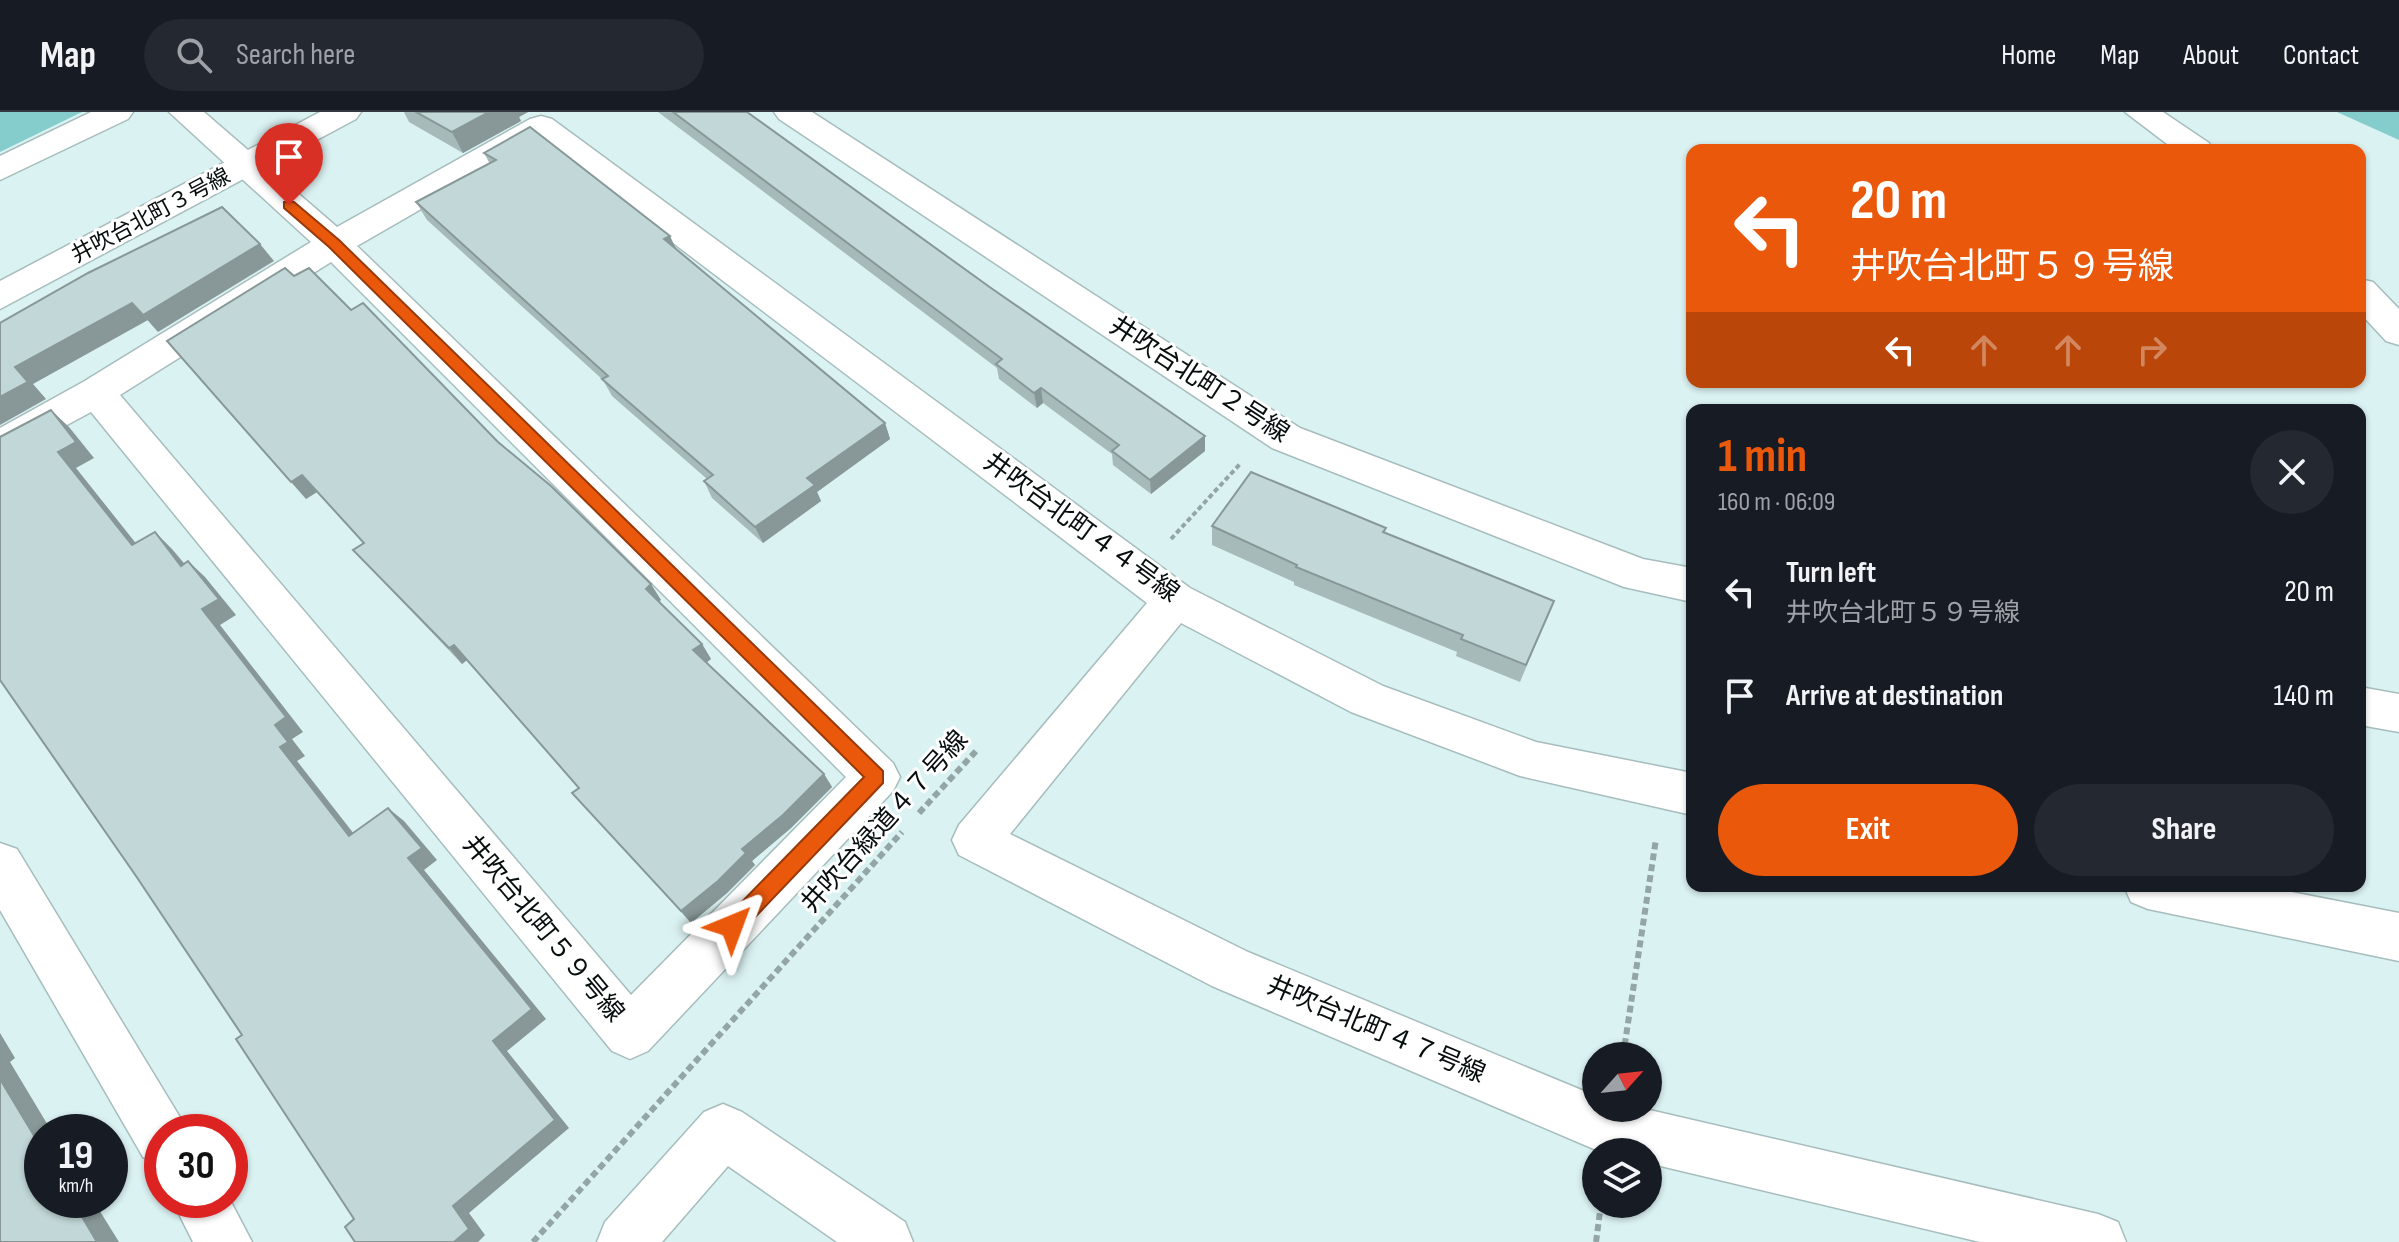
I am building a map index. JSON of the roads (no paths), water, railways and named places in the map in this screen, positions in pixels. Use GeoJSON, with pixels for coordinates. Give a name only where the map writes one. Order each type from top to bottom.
{"type":"FeatureCollection","features":[{"type":"Feature","properties":{"kind":"street"},"geometry":{"type":"LineString","coordinates":[[0,169],[117,112]]}},
{"type":"Feature","properties":{"kind":"street","name":"井吹台北町５９号線"},"geometry":{"type":"LineString","coordinates":[[96,392],[630,1033],[877,777],[334,244],[185,112]]}},
{"type":"Feature","properties":{"kind":"street","name":"井吹台北町３号線"},"geometry":{"type":"LineString","coordinates":[[0,297],[345,112]]}},
{"type":"Feature","properties":{"kind":"street","name":"井吹台北町２号線"},"geometry":{"type":"LineString","coordinates":[[790,112],[1286,438],[1639,575],[1686,584]]}},
{"type":"Feature","properties":{"kind":"street"},"geometry":{"type":"LineString","coordinates":[[2141,112],[2188,144]]}},
{"type":"Feature","properties":{"kind":"street","name":"井吹台北町４４号線"},"geometry":{"type":"LineString","coordinates":[[334,244],[541,126],[1157,586],[1367,699],[1536,762],[1678,791]]}},
{"type":"Feature","properties":{"kind":"street"},"geometry":{"type":"LineString","coordinates":[[0,446],[96,392],[334,244]]}},
{"type":"Feature","properties":{"kind":"street"},"geometry":{"type":"LineString","coordinates":[[2366,297],[2399,332]]}},
{"type":"Feature","properties":{"kind":"street","name":"井吹台北町４７号線"},"geometry":{"type":"LineString","coordinates":[[1157,586],[976,840],[1230,969],[1603,1126],[2098,1242]]}},
{"type":"Feature","properties":{"kind":"street"},"geometry":{"type":"LineString","coordinates":[[2366,707],[2399,713]]}},
{"type":"Feature","properties":{"kind":"street"},"geometry":{"type":"LineString","coordinates":[[0,865],[148,1114]]}},
{"type":"Feature","properties":{"kind":"street"},"geometry":{"type":"LineString","coordinates":[[2178,892],[2399,937]]}},
{"type":"Feature","properties":{"kind":"street"},"geometry":{"type":"LineString","coordinates":[[625,1242],[723,1131],[885,1242]]}},
{"type":"Feature","properties":{"kind":"street"},"geometry":{"type":"LineString","coordinates":[[210,1218],[224,1242]]}}]}
